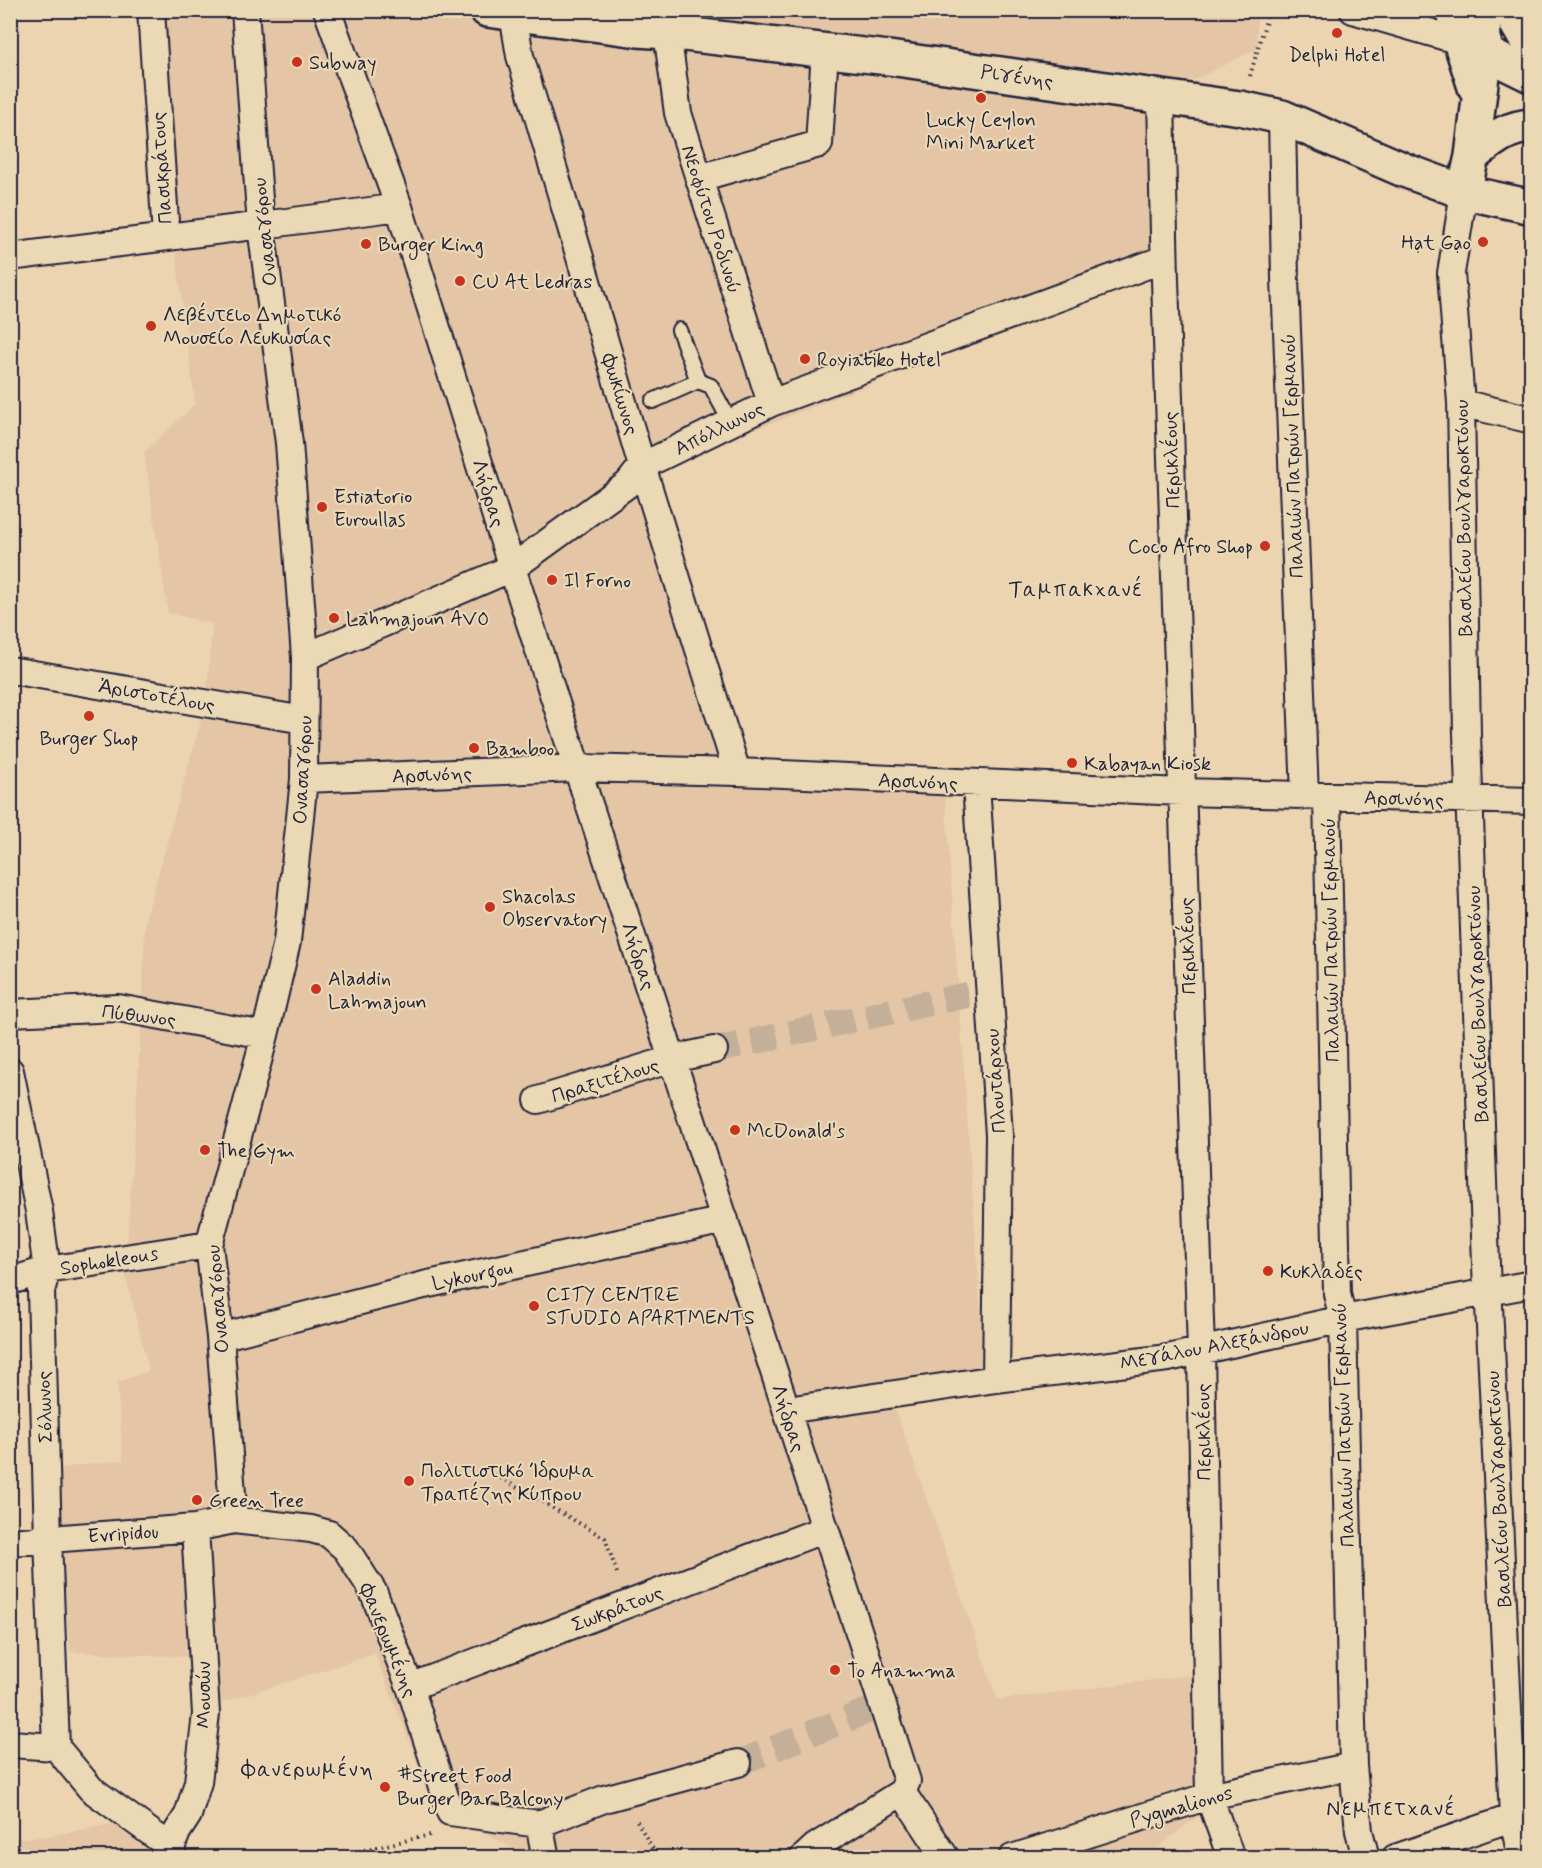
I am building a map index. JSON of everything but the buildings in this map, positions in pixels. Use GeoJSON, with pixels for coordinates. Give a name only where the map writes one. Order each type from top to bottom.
{"type":"FeatureCollection","features":[{"type":"Feature","properties":{"kind":"street","name":"Πασικράτους"},"geometry":{"type":"LineString","coordinates":[[151,10],[166,236],[261,226],[399,207]]}},
{"type":"Feature","properties":{"kind":"street","name":"Ονασαγόρου"},"geometry":{"type":"LineString","coordinates":[[234,1521],[220,1337],[209,1245],[288,942],[304,779],[305,657],[289,443],[261,226],[245,10]]}},
{"type":"Feature","properties":{"kind":"street","name":"Λήδρας"},"geometry":{"type":"LineString","coordinates":[[327,10],[399,207],[512,568],[825,1528],[876,1707],[907,1781],[902,1792]]}},
{"type":"Feature","properties":{"kind":"street"},"geometry":{"type":"LineString","coordinates":[[1464,192],[1472,156],[1479,100],[1466,34],[1482,10]]}},
{"type":"Feature","properties":{"kind":"street"},"geometry":{"type":"LineString","coordinates":[[1509,10],[1532,50]]}},
{"type":"Feature","properties":{"kind":"street","name":"Ριγένης"},"geometry":{"type":"LineString","coordinates":[[500,12],[889,58],[1240,108],[1282,117],[1404,170],[1464,192],[1532,207]]}},
{"type":"Feature","properties":{"kind":"street","name":"Φωκίωνος"},"geometry":{"type":"LineString","coordinates":[[500,12],[520,56],[731,772]]}},
{"type":"Feature","properties":{"kind":"street"},"geometry":{"type":"LineString","coordinates":[[1367,12],[1466,34],[1532,76]]}},
{"type":"Feature","properties":{"kind":"street","name":"Νεοφύτου Ροδινού"},"geometry":{"type":"LineString","coordinates":[[667,32],[678,113],[771,403]]}},
{"type":"Feature","properties":{"kind":"street"},"geometry":{"type":"LineString","coordinates":[[699,178],[819,144],[825,51]]}},
{"type":"Feature","properties":{"kind":"street","name":"Περικλέους"},"geometry":{"type":"LineString","coordinates":[[1161,97],[1164,259],[1201,1350],[1209,1796],[1231,1857]]}},
{"type":"Feature","properties":{"kind":"street","name":"Παλαιών Πατρών Γερμανού"},"geometry":{"type":"LineString","coordinates":[[1282,117],[1285,279],[1316,796],[1337,1294],[1343,1319],[1353,1766],[1359,1832],[1366,1857]]}},
{"type":"Feature","properties":{"kind":"street"},"geometry":{"type":"LineString","coordinates":[[1472,156],[1495,137],[1508,130],[1532,126]]}},
{"type":"Feature","properties":{"kind":"street","name":"Βασιλείου Βουλγαροκτόνου"},"geometry":{"type":"LineString","coordinates":[[1464,192],[1451,273],[1461,403],[1467,734],[1487,1292],[1522,1814],[1521,1857]]}},
{"type":"Feature","properties":{"kind":"street"},"geometry":{"type":"LineString","coordinates":[[10,257],[166,236]]}},
{"type":"Feature","properties":{"kind":"street","name":"Απόλλωνος"},"geometry":{"type":"LineString","coordinates":[[305,657],[512,568],[628,484],[642,466],[771,403],[1164,259]]}},
{"type":"Feature","properties":{"kind":"street"},"geometry":{"type":"LineString","coordinates":[[1461,403],[1532,420]]}},
{"type":"Feature","properties":{"kind":"street","name":"Ἀριστοτέλους"},"geometry":{"type":"LineString","coordinates":[[10,670],[304,720]]}},
{"type":"Feature","properties":{"kind":"street","name":"Αρσινόης"},"geometry":{"type":"LineString","coordinates":[[304,779],[578,768],[731,772],[976,784],[1182,786],[1316,796],[1532,801]]}},
{"type":"Feature","properties":{"kind":"street","name":"Πλουτάρχου"},"geometry":{"type":"LineString","coordinates":[[976,784],[983,992],[999,1135],[996,1379]]}},
{"type":"Feature","properties":{"kind":"street","name":"Πύθωνος"},"geometry":{"type":"LineString","coordinates":[[10,1013],[118,1008],[265,1035]]}},
{"type":"Feature","properties":{"kind":"street","name":"Πραξιτέλους"},"geometry":{"type":"LineString","coordinates":[[538,1100],[672,1059],[714,1050]]}},
{"type":"Feature","properties":{"kind":"street","name":"Σόλωνος"},"geometry":{"type":"LineString","coordinates":[[11,1076],[39,1211],[46,1270],[41,1291],[56,1747]]}},
{"type":"Feature","properties":{"kind":"street","name":"Lykourgou"},"geometry":{"type":"LineString","coordinates":[[220,1337],[424,1285],[725,1220]]}},
{"type":"Feature","properties":{"kind":"street","name":"Sophokleous"},"geometry":{"type":"LineString","coordinates":[[10,1281],[46,1270],[209,1245]]}},
{"type":"Feature","properties":{"kind":"street","name":"Μεγάλου Αλεξάνδρου"},"geometry":{"type":"LineString","coordinates":[[787,1410],[996,1379],[1168,1358],[1343,1319],[1532,1284]]}},
{"type":"Feature","properties":{"kind":"street","name":"Evripidou"},"geometry":{"type":"LineString","coordinates":[[10,1542],[195,1528],[234,1521]]}},
{"type":"Feature","properties":{"kind":"street","name":"Φανερωμένης"},"geometry":{"type":"LineString","coordinates":[[234,1521],[310,1529],[329,1534],[346,1549],[373,1591],[410,1687],[450,1812],[539,1824]]}},
{"type":"Feature","properties":{"kind":"street","name":"Μουσών"},"geometry":{"type":"LineString","coordinates":[[172,1851],[177,1832],[188,1815],[198,1782],[206,1714],[195,1528]]}},
{"type":"Feature","properties":{"kind":"street","name":"Σωκράτους"},"geometry":{"type":"LineString","coordinates":[[410,1687],[825,1528]]}},
{"type":"Feature","properties":{"kind":"street"},"geometry":{"type":"LineString","coordinates":[[10,1744],[56,1747],[91,1789],[161,1840],[172,1851]]}},
{"type":"Feature","properties":{"kind":"street"},"geometry":{"type":"LineString","coordinates":[[546,1857],[539,1824],[604,1799],[738,1763]]}},
{"type":"Feature","properties":{"kind":"street","name":"Pygmalionos"},"geometry":{"type":"LineString","coordinates":[[1012,1857],[1209,1796],[1353,1766]]}},
{"type":"Feature","properties":{"kind":"street"},"geometry":{"type":"LineString","coordinates":[[803,1857],[902,1792],[946,1857]]}},
{"type":"Feature","properties":{"kind":"street"},"geometry":{"type":"LineString","coordinates":[[1395,1857],[1522,1814]]}},
{"type":"Feature","properties":{"kind":"lane"},"geometry":{"type":"LineString","coordinates":[[679,330],[698,381]]}},
{"type":"Feature","properties":{"kind":"lane"},"geometry":{"type":"LineString","coordinates":[[653,401],[698,381],[711,386],[731,423]]}},
{"type":"Feature","properties":{"kind":"path"},"geometry":{"type":"LineString","coordinates":[[1240,108],[1269,10]]}},
{"type":"Feature","properties":{"kind":"path"},"geometry":{"type":"LineString","coordinates":[[490,1472],[605,1538],[621,1583]]}},
{"type":"Feature","properties":{"kind":"path"},"geometry":{"type":"LineString","coordinates":[[621,1794],[658,1857]]}},
{"type":"Feature","properties":{"kind":"path"},"geometry":{"type":"LineString","coordinates":[[329,1857],[431,1835]]}},
{"type":"Feature","properties":{"kind":"shaded area"},"geometry":{"type":"Polygon","coordinates":[[[145,11],[1257,11],[1257,49],[1194,80],[1159,82],[1153,274],[654,469],[725,760],[944,779],[985,1373],[888,1389],[998,1700],[1192,1675],[1214,1804],[1146,1857],[517,1857],[514,1849],[434,1805],[375,1654],[221,1703],[210,1658],[70,1652],[51,1469],[123,1460],[117,1382],[149,1371],[125,1274],[141,1028],[145,921],[206,702],[212,624],[168,613],[144,452],[195,404],[145,11]]]}},
{"type":"Feature","properties":{"kind":"shaded area"},"geometry":{"type":"Polygon","coordinates":[[[110,1824],[144,1835],[150,1857],[11,1858],[11,1839],[49,1836],[110,1824]]]}},
{"type":"Feature","properties":{"kind":"tunnel"},"geometry":{"type":"LineString","coordinates":[[714,1050],[976,993]]}},
{"type":"Feature","properties":{"kind":"tunnel"},"geometry":{"type":"LineString","coordinates":[[738,1763],[870,1710]]}},
{"type":"Feature","properties":{"kind":"place","name":"Delphi Hotel"},"geometry":{"type":"Point","coordinates":[1337,33]}},
{"type":"Feature","properties":{"kind":"place","name":"Subway"},"geometry":{"type":"Point","coordinates":[297,62]}},
{"type":"Feature","properties":{"kind":"place","name":"Lucky Ceylon Mini Market"},"geometry":{"type":"Point","coordinates":[981,98]}},
{"type":"Feature","properties":{"kind":"place","name":"Hạt Gạo"},"geometry":{"type":"Point","coordinates":[1483,242]}},
{"type":"Feature","properties":{"kind":"place","name":"Burger King"},"geometry":{"type":"Point","coordinates":[366,244]}},
{"type":"Feature","properties":{"kind":"place","name":"CU At Ledras"},"geometry":{"type":"Point","coordinates":[460,281]}},
{"type":"Feature","properties":{"kind":"place","name":"Λεβέντειο Δημοτικό Μουσείο Λευκωσίας"},"geometry":{"type":"Point","coordinates":[151,326]}},
{"type":"Feature","properties":{"kind":"place","name":"Royiatiko Hotel"},"geometry":{"type":"Point","coordinates":[805,359]}},
{"type":"Feature","properties":{"kind":"place","name":"Estiatorio Euroullas"},"geometry":{"type":"Point","coordinates":[322,507]}},
{"type":"Feature","properties":{"kind":"place","name":"Coco Afro Shop"},"geometry":{"type":"Point","coordinates":[1265,546]}},
{"type":"Feature","properties":{"kind":"place","name":"Il Forno"},"geometry":{"type":"Point","coordinates":[552,580]}},
{"type":"Feature","properties":{"kind":"place","name":"Lahmajoun AVO"},"geometry":{"type":"Point","coordinates":[334,618]}},
{"type":"Feature","properties":{"kind":"place","name":"Burger Shop"},"geometry":{"type":"Point","coordinates":[89,716]}},
{"type":"Feature","properties":{"kind":"place","name":"Bamboo"},"geometry":{"type":"Point","coordinates":[474,748]}},
{"type":"Feature","properties":{"kind":"place","name":"Kabayan Kiosk"},"geometry":{"type":"Point","coordinates":[1072,763]}},
{"type":"Feature","properties":{"kind":"place","name":"Shacolas Observatory"},"geometry":{"type":"Point","coordinates":[490,907]}},
{"type":"Feature","properties":{"kind":"place","name":"Aladdin Lahmajoun"},"geometry":{"type":"Point","coordinates":[316,989]}},
{"type":"Feature","properties":{"kind":"place","name":"McDonald's"},"geometry":{"type":"Point","coordinates":[735,1130]}},
{"type":"Feature","properties":{"kind":"place","name":"The Gym"},"geometry":{"type":"Point","coordinates":[205,1150]}},
{"type":"Feature","properties":{"kind":"place","name":"Κυκλαδες"},"geometry":{"type":"Point","coordinates":[1268,1271]}},
{"type":"Feature","properties":{"kind":"place","name":"CITY CENTRE STUDIO APARTMENTS"},"geometry":{"type":"Point","coordinates":[534,1306]}},
{"type":"Feature","properties":{"kind":"place","name":"Πολιτιστικό Ίδρυμα Τραπέζης Κύπρου"},"geometry":{"type":"Point","coordinates":[409,1481]}},
{"type":"Feature","properties":{"kind":"place","name":"Green Tree"},"geometry":{"type":"Point","coordinates":[197,1500]}},
{"type":"Feature","properties":{"kind":"place","name":"To Anamma"},"geometry":{"type":"Point","coordinates":[835,1670]}},
{"type":"Feature","properties":{"kind":"place","name":"#Street Food Burger Bar Balcony"},"geometry":{"type":"Point","coordinates":[385,1787]}},
{"type":"Feature","properties":{"kind":"district","name":"Ταμπακχανέ"},"geometry":{"type":"Point","coordinates":[1076,589]}},
{"type":"Feature","properties":{"kind":"district","name":"Φανερωμένη"},"geometry":{"type":"Point","coordinates":[308,1769]}},
{"type":"Feature","properties":{"kind":"district","name":"Νεμπετχανέ"},"geometry":{"type":"Point","coordinates":[1391,1808]}}]}
